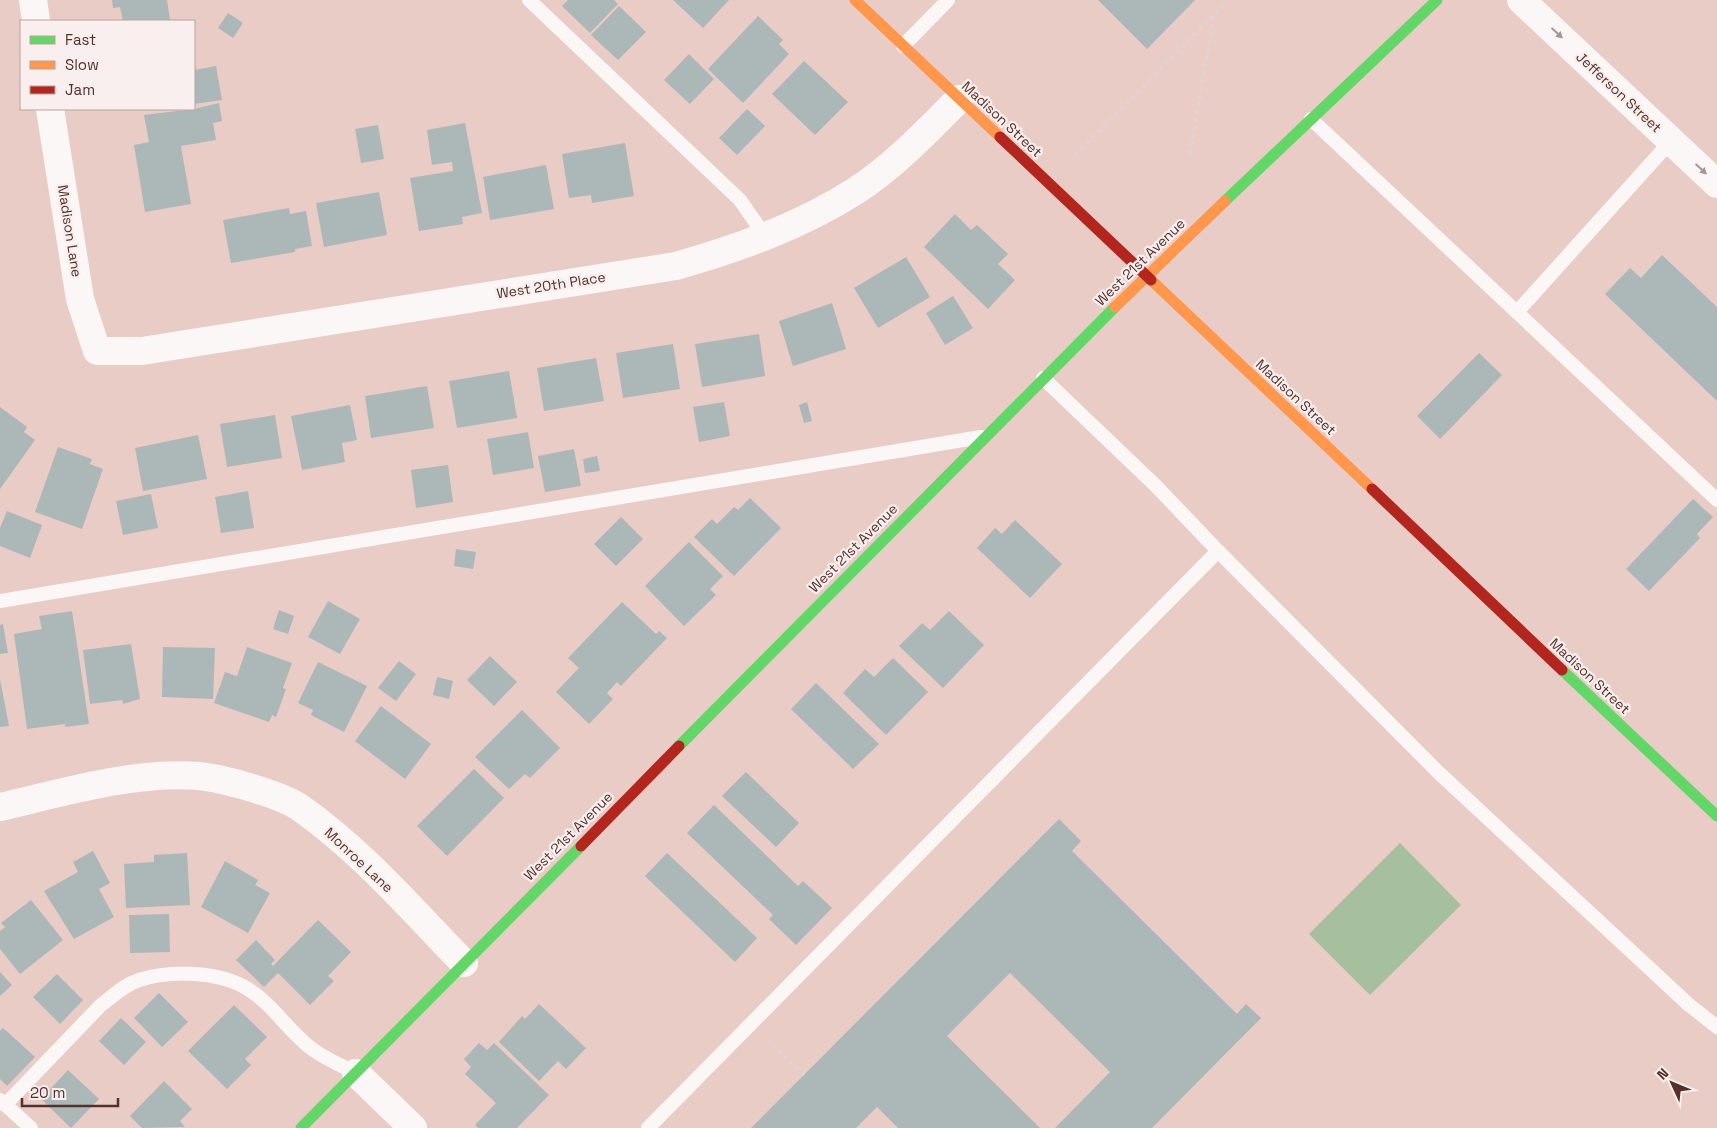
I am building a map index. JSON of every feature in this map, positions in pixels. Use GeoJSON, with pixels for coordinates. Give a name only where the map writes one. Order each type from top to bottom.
{"type":"FeatureCollection","features":[{"type":"Feature","properties":{"kind":"street"},"geometry":{"type":"LineString","coordinates":[[32,0],[36,20]]}},
{"type":"Feature","properties":{"kind":"street","name":"Madison Street"},"geometry":{"type":"LineString","coordinates":[[855,0],[1717,816]]}},
{"type":"Feature","properties":{"kind":"street","name":"West 21st Avenue"},"geometry":{"type":"LineString","coordinates":[[301,1128],[1146,275],[1437,0]]}},
{"type":"Feature","properties":{"kind":"street","name":"Jefferson Street"},"geometry":{"type":"LineString","coordinates":[[1521,0],[1717,184]]}},
{"type":"Feature","properties":{"kind":"street","name":"West 20th Place"},"geometry":{"type":"LineString","coordinates":[[97,351],[142,352],[676,266],[732,250],[797,224],[857,189],[913,144],[959,99]]}},
{"type":"Feature","properties":{"kind":"street","name":"Madison Lane"},"geometry":{"type":"LineString","coordinates":[[50,110],[80,299],[97,351]]}},
{"type":"Feature","properties":{"kind":"street","name":"Monroe Lane"},"geometry":{"type":"LineString","coordinates":[[0,807],[149,777],[198,776],[240,784],[297,806],[341,840],[464,963]]}},
{"type":"Feature","properties":{"kind":"street"},"geometry":{"type":"LineString","coordinates":[[356,1073],[413,1128]]}},
{"type":"Feature","properties":{"kind":"lane"},"geometry":{"type":"LineString","coordinates":[[529,0],[740,200],[765,236]]}},
{"type":"Feature","properties":{"kind":"lane"},"geometry":{"type":"LineString","coordinates":[[903,46],[948,0]]}},
{"type":"Feature","properties":{"kind":"lane"},"geometry":{"type":"LineString","coordinates":[[1311,119],[1717,500]]}},
{"type":"Feature","properties":{"kind":"lane"},"geometry":{"type":"LineString","coordinates":[[1517,312],[1671,141]]}},
{"type":"Feature","properties":{"kind":"lane"},"geometry":{"type":"LineString","coordinates":[[1043,378],[1156,486],[1439,773],[1688,1004],[1717,1027]]}},
{"type":"Feature","properties":{"kind":"lane"},"geometry":{"type":"LineString","coordinates":[[0,601],[986,436]]}},
{"type":"Feature","properties":{"kind":"lane"},"geometry":{"type":"LineString","coordinates":[[648,1128],[1218,551]]}},
{"type":"Feature","properties":{"kind":"lane"},"geometry":{"type":"LineString","coordinates":[[31,1128],[2,1103],[101,1005],[138,980],[157,976],[191,974],[229,980],[248,989],[314,1051],[356,1073]]}},
{"type":"Feature","properties":{"kind":"path"},"geometry":{"type":"LineString","coordinates":[[1075,155],[1228,0]]}},
{"type":"Feature","properties":{"kind":"path"},"geometry":{"type":"LineString","coordinates":[[1190,154],[1214,15]]}},
{"type":"Feature","properties":{"kind":"path"},"geometry":{"type":"LineString","coordinates":[[751,1024],[804,1075]]}},
{"type":"Feature","properties":{"kind":"green space"},"geometry":{"type":"Polygon","coordinates":[[[1400,843],[1461,905],[1370,995],[1309,934],[1400,843]]]}},
{"type":"Feature","properties":{"kind":"building"},"geometry":{"type":"Polygon","coordinates":[[[112,0],[167,0],[170,20],[123,20],[120,7],[113,8],[112,0]]]}},
{"type":"Feature","properties":{"kind":"building"},"geometry":{"type":"Polygon","coordinates":[[[568,0],[614,0],[618,4],[590,33],[562,6],[568,0]]]}},
{"type":"Feature","properties":{"kind":"building"},"geometry":{"type":"Polygon","coordinates":[[[673,0],[729,0],[703,28],[673,0]]]}},
{"type":"Feature","properties":{"kind":"building"},"geometry":{"type":"Polygon","coordinates":[[[1098,0],[1195,0],[1147,49],[1098,0]]]}},
{"type":"Feature","properties":{"kind":"building"},"geometry":{"type":"Polygon","coordinates":[[[619,6],[646,32],[618,60],[591,35],[619,6]]]}},
{"type":"Feature","properties":{"kind":"building"},"geometry":{"type":"Polygon","coordinates":[[[228,13],[243,23],[233,38],[218,28],[228,13]]]}},
{"type":"Feature","properties":{"kind":"building"},"geometry":{"type":"Polygon","coordinates":[[[758,16],[783,40],[779,44],[789,54],[743,103],[708,69],[758,16]]]}},
{"type":"Feature","properties":{"kind":"building"},"geometry":{"type":"Polygon","coordinates":[[[689,54],[714,79],[690,104],[664,80],[689,54]]]}},
{"type":"Feature","properties":{"kind":"building"},"geometry":{"type":"Polygon","coordinates":[[[804,61],[848,102],[815,135],[772,94],[804,61]]]}},
{"type":"Feature","properties":{"kind":"building"},"geometry":{"type":"Polygon","coordinates":[[[216,66],[222,100],[195,104],[195,70],[216,66]]]}},
{"type":"Feature","properties":{"kind":"building"},"geometry":{"type":"Polygon","coordinates":[[[219,103],[222,121],[213,123],[216,140],[181,146],[191,204],[145,212],[134,145],[149,142],[144,115],[195,109],[219,103]]]}},
{"type":"Feature","properties":{"kind":"building"},"geometry":{"type":"Polygon","coordinates":[[[747,109],[765,126],[737,155],[719,138],[747,109]]]}},
{"type":"Feature","properties":{"kind":"building"},"geometry":{"type":"Polygon","coordinates":[[[465,123],[482,213],[462,217],[463,224],[419,231],[410,178],[453,171],[452,162],[432,165],[427,130],[465,123]]]}},
{"type":"Feature","properties":{"kind":"building"},"geometry":{"type":"Polygon","coordinates":[[[378,125],[384,159],[361,163],[355,129],[378,125]]]}},
{"type":"Feature","properties":{"kind":"building"},"geometry":{"type":"Polygon","coordinates":[[[625,143],[634,196],[592,203],[591,195],[569,198],[562,154],[625,143]]]}},
{"type":"Feature","properties":{"kind":"building"},"geometry":{"type":"Polygon","coordinates":[[[546,165],[554,209],[490,220],[483,177],[546,165]]]}},
{"type":"Feature","properties":{"kind":"building"},"geometry":{"type":"Polygon","coordinates":[[[379,192],[387,235],[324,247],[316,203],[379,192]]]}},
{"type":"Feature","properties":{"kind":"building"},"geometry":{"type":"Polygon","coordinates":[[[289,208],[290,214],[306,211],[312,246],[295,249],[295,252],[231,263],[223,220],[289,208]]]}},
{"type":"Feature","properties":{"kind":"building"},"geometry":{"type":"Polygon","coordinates":[[[955,214],[971,230],[977,225],[1008,254],[998,264],[1015,280],[988,309],[924,247],[955,214]]]}},
{"type":"Feature","properties":{"kind":"building"},"geometry":{"type":"Polygon","coordinates":[[[1662,255],[1717,307],[1717,401],[1605,294],[1630,268],[1641,278],[1662,255]]]}},
{"type":"Feature","properties":{"kind":"building"},"geometry":{"type":"Polygon","coordinates":[[[906,257],[930,297],[878,328],[854,288],[906,257]]]}},
{"type":"Feature","properties":{"kind":"building"},"geometry":{"type":"Polygon","coordinates":[[[953,296],[973,328],[945,345],[926,313],[953,296]]]}},
{"type":"Feature","properties":{"kind":"building"},"geometry":{"type":"Polygon","coordinates":[[[832,303],[846,349],[793,366],[779,321],[832,303]]]}},
{"type":"Feature","properties":{"kind":"building"},"geometry":{"type":"Polygon","coordinates":[[[759,334],[765,376],[702,387],[695,344],[759,334]]]}},
{"type":"Feature","properties":{"kind":"building"},"geometry":{"type":"Polygon","coordinates":[[[673,344],[680,389],[623,398],[616,353],[673,344]]]}},
{"type":"Feature","properties":{"kind":"building"},"geometry":{"type":"Polygon","coordinates":[[[1479,353],[1502,375],[1440,439],[1417,416],[1479,353]]]}},
{"type":"Feature","properties":{"kind":"building"},"geometry":{"type":"Polygon","coordinates":[[[596,358],[604,401],[544,411],[537,368],[596,358]]]}},
{"type":"Feature","properties":{"kind":"building"},"geometry":{"type":"Polygon","coordinates":[[[509,371],[517,418],[457,428],[449,381],[509,371]]]}},
{"type":"Feature","properties":{"kind":"building"},"geometry":{"type":"Polygon","coordinates":[[[427,386],[434,428],[371,438],[365,396],[427,386]]]}},
{"type":"Feature","properties":{"kind":"building"},"geometry":{"type":"Polygon","coordinates":[[[724,402],[730,436],[699,442],[693,407],[724,402]]]}},
{"type":"Feature","properties":{"kind":"building"},"geometry":{"type":"Polygon","coordinates":[[[807,402],[812,421],[804,423],[799,405],[807,402]]]}},
{"type":"Feature","properties":{"kind":"building"},"geometry":{"type":"Polygon","coordinates":[[[350,405],[357,440],[342,443],[345,462],[302,470],[291,416],[350,405]]]}},
{"type":"Feature","properties":{"kind":"building"},"geometry":{"type":"Polygon","coordinates":[[[0,407],[27,427],[24,432],[35,440],[0,489],[0,407]]]}},
{"type":"Feature","properties":{"kind":"building"},"geometry":{"type":"Polygon","coordinates":[[[275,415],[282,458],[227,467],[220,424],[275,415]]]}},
{"type":"Feature","properties":{"kind":"building"},"geometry":{"type":"Polygon","coordinates":[[[528,432],[534,468],[493,475],[487,439],[528,432]]]}},
{"type":"Feature","properties":{"kind":"building"},"geometry":{"type":"Polygon","coordinates":[[[198,435],[207,479],[143,491],[135,448],[198,435]]]}},
{"type":"Feature","properties":{"kind":"building"},"geometry":{"type":"Polygon","coordinates":[[[58,447],[92,459],[90,464],[103,469],[82,529],[35,512],[58,447]]]}},
{"type":"Feature","properties":{"kind":"building"},"geometry":{"type":"Polygon","coordinates":[[[574,449],[581,486],[545,492],[538,456],[574,449]]]}},
{"type":"Feature","properties":{"kind":"building"},"geometry":{"type":"Polygon","coordinates":[[[597,456],[600,471],[585,473],[583,459],[597,456]]]}},
{"type":"Feature","properties":{"kind":"building"},"geometry":{"type":"Polygon","coordinates":[[[448,465],[453,502],[416,508],[411,470],[448,465]]]}},
{"type":"Feature","properties":{"kind":"building"},"geometry":{"type":"Polygon","coordinates":[[[248,491],[254,528],[221,533],[215,497],[248,491]]]}},
{"type":"Feature","properties":{"kind":"building"},"geometry":{"type":"Polygon","coordinates":[[[151,494],[158,528],[123,535],[116,501],[151,494]]]}},
{"type":"Feature","properties":{"kind":"building"},"geometry":{"type":"Polygon","coordinates":[[[750,498],[781,528],[734,576],[694,537],[712,519],[717,524],[734,507],[738,510],[750,498]]]}},
{"type":"Feature","properties":{"kind":"building"},"geometry":{"type":"Polygon","coordinates":[[[1693,499],[1713,517],[1697,534],[1700,538],[1649,591],[1626,569],[1693,499]]]}},
{"type":"Feature","properties":{"kind":"building"},"geometry":{"type":"Polygon","coordinates":[[[7,511],[42,525],[30,558],[0,546],[0,528],[7,511]]]}},
{"type":"Feature","properties":{"kind":"building"},"geometry":{"type":"Polygon","coordinates":[[[621,517],[643,539],[616,566],[594,544],[621,517]]]}},
{"type":"Feature","properties":{"kind":"building"},"geometry":{"type":"Polygon","coordinates":[[[1015,520],[1062,564],[1030,598],[977,548],[995,528],[1002,534],[1015,520]]]}},
{"type":"Feature","properties":{"kind":"building"},"geometry":{"type":"Polygon","coordinates":[[[689,542],[723,576],[710,589],[716,595],[684,626],[645,586],[689,542]]]}},
{"type":"Feature","properties":{"kind":"building"},"geometry":{"type":"Polygon","coordinates":[[[456,549],[476,552],[473,569],[454,566],[456,549]]]}},
{"type":"Feature","properties":{"kind":"building"},"geometry":{"type":"Polygon","coordinates":[[[328,601],[360,619],[340,654],[308,637],[328,601]]]}},
{"type":"Feature","properties":{"kind":"building"},"geometry":{"type":"Polygon","coordinates":[[[622,602],[656,634],[659,631],[667,638],[621,686],[617,682],[607,693],[613,699],[589,724],[556,692],[579,668],[568,658],[622,602]]]}},
{"type":"Feature","properties":{"kind":"building"},"geometry":{"type":"Polygon","coordinates":[[[279,610],[294,616],[288,634],[273,629],[279,610]]]}},
{"type":"Feature","properties":{"kind":"building"},"geometry":{"type":"Polygon","coordinates":[[[72,611],[89,724],[65,727],[65,724],[27,729],[14,634],[42,629],[39,616],[72,611]]]}},
{"type":"Feature","properties":{"kind":"building"},"geometry":{"type":"Polygon","coordinates":[[[949,611],[984,645],[943,688],[899,646],[922,623],[930,630],[949,611]]]}},
{"type":"Feature","properties":{"kind":"building"},"geometry":{"type":"Polygon","coordinates":[[[3,624],[8,653],[0,654],[0,625],[3,624]]]}},
{"type":"Feature","properties":{"kind":"building"},"geometry":{"type":"Polygon","coordinates":[[[131,644],[140,699],[123,704],[122,700],[90,704],[83,650],[131,644]]]}},
{"type":"Feature","properties":{"kind":"building"},"geometry":{"type":"Polygon","coordinates":[[[163,647],[215,648],[213,699],[162,697],[163,647]]]}},
{"type":"Feature","properties":{"kind":"building"},"geometry":{"type":"Polygon","coordinates":[[[247,647],[292,663],[283,688],[286,689],[276,717],[272,715],[269,722],[214,703],[225,672],[237,676],[247,647]]]}},
{"type":"Feature","properties":{"kind":"building"},"geometry":{"type":"Polygon","coordinates":[[[490,656],[517,682],[494,706],[467,680],[490,656]]]}},
{"type":"Feature","properties":{"kind":"building"},"geometry":{"type":"Polygon","coordinates":[[[893,658],[928,692],[886,735],[843,693],[865,669],[874,677],[893,658]]]}},
{"type":"Feature","properties":{"kind":"building"},"geometry":{"type":"Polygon","coordinates":[[[399,661],[416,674],[396,701],[378,688],[399,661]]]}},
{"type":"Feature","properties":{"kind":"building"},"geometry":{"type":"Polygon","coordinates":[[[318,662],[367,686],[344,732],[311,715],[313,710],[298,703],[318,662]]]}},
{"type":"Feature","properties":{"kind":"building"},"geometry":{"type":"Polygon","coordinates":[[[437,677],[453,681],[449,699],[433,695],[437,677]]]}},
{"type":"Feature","properties":{"kind":"building"},"geometry":{"type":"Polygon","coordinates":[[[0,679],[9,726],[0,727],[0,679]]]}},
{"type":"Feature","properties":{"kind":"building"},"geometry":{"type":"Polygon","coordinates":[[[816,683],[879,744],[853,769],[791,709],[816,683]]]}},
{"type":"Feature","properties":{"kind":"building"},"geometry":{"type":"Polygon","coordinates":[[[381,706],[431,744],[405,779],[355,741],[381,706]]]}},
{"type":"Feature","properties":{"kind":"building"},"geometry":{"type":"Polygon","coordinates":[[[522,710],[560,748],[530,778],[525,774],[509,789],[475,757],[522,710]]]}},
{"type":"Feature","properties":{"kind":"building"},"geometry":{"type":"Polygon","coordinates":[[[474,769],[504,798],[447,856],[417,826],[474,769]]]}},
{"type":"Feature","properties":{"kind":"building"},"geometry":{"type":"Polygon","coordinates":[[[746,772],[799,823],[776,847],[722,796],[746,772]]]}},
{"type":"Feature","properties":{"kind":"building"},"geometry":{"type":"Polygon","coordinates":[[[714,805],[798,886],[803,881],[832,908],[796,945],[769,919],[773,915],[687,833],[714,805]]]}},
{"type":"Feature","properties":{"kind":"building"},"geometry":{"type":"Polygon","coordinates":[[[1059,819],[1081,841],[1072,851],[1237,1014],[1246,1004],[1261,1018],[1152,1128],[1055,1128],[1110,1072],[1010,973],[947,1036],[1040,1128],[898,1128],[877,1107],[856,1128],[751,1128],[1059,819]]]}},
{"type":"Feature","properties":{"kind":"building"},"geometry":{"type":"Polygon","coordinates":[[[93,851],[110,883],[99,889],[114,917],[74,939],[44,891],[78,872],[73,862],[93,851]]]}},
{"type":"Feature","properties":{"kind":"building"},"geometry":{"type":"Polygon","coordinates":[[[187,853],[190,905],[126,908],[124,864],[154,862],[154,855],[187,853]]]}},
{"type":"Feature","properties":{"kind":"building"},"geometry":{"type":"Polygon","coordinates":[[[667,853],[757,938],[735,962],[645,876],[667,853]]]}},
{"type":"Feature","properties":{"kind":"building"},"geometry":{"type":"Polygon","coordinates":[[[225,861],[258,880],[255,885],[270,893],[248,933],[201,907],[225,861]]]}},
{"type":"Feature","properties":{"kind":"building"},"geometry":{"type":"Polygon","coordinates":[[[31,900],[63,940],[20,974],[0,949],[0,931],[5,927],[1,923],[31,900]]]}},
{"type":"Feature","properties":{"kind":"building"},"geometry":{"type":"Polygon","coordinates":[[[169,914],[170,952],[130,953],[129,915],[169,914]]]}},
{"type":"Feature","properties":{"kind":"building"},"geometry":{"type":"Polygon","coordinates":[[[318,920],[351,952],[328,976],[334,981],[310,1005],[278,973],[264,987],[236,960],[256,940],[275,960],[271,964],[273,966],[318,920]]]}},
{"type":"Feature","properties":{"kind":"building"},"geometry":{"type":"Polygon","coordinates":[[[0,972],[12,985],[0,996],[0,972]]]}},
{"type":"Feature","properties":{"kind":"building"},"geometry":{"type":"Polygon","coordinates":[[[57,974],[83,1000],[60,1024],[33,997],[57,974]]]}},
{"type":"Feature","properties":{"kind":"building"},"geometry":{"type":"Polygon","coordinates":[[[159,993],[188,1022],[162,1047],[134,1018],[159,993]]]}},
{"type":"Feature","properties":{"kind":"building"},"geometry":{"type":"Polygon","coordinates":[[[539,1004],[586,1048],[566,1069],[558,1061],[539,1081],[499,1042],[522,1016],[525,1019],[539,1004]]]}},
{"type":"Feature","properties":{"kind":"building"},"geometry":{"type":"Polygon","coordinates":[[[234,1005],[267,1037],[245,1059],[251,1065],[227,1089],[188,1051],[234,1005]]]}},
{"type":"Feature","properties":{"kind":"building"},"geometry":{"type":"Polygon","coordinates":[[[121,1018],[146,1042],[124,1065],[99,1041],[121,1018]]]}},
{"type":"Feature","properties":{"kind":"building"},"geometry":{"type":"Polygon","coordinates":[[[3,1028],[35,1057],[7,1086],[0,1079],[0,1031],[3,1028]]]}},
{"type":"Feature","properties":{"kind":"building"},"geometry":{"type":"Polygon","coordinates":[[[479,1043],[487,1050],[494,1043],[549,1095],[517,1128],[478,1128],[475,1125],[496,1103],[465,1074],[471,1067],[464,1059],[479,1043]]]}},
{"type":"Feature","properties":{"kind":"building"},"geometry":{"type":"Polygon","coordinates":[[[68,1070],[99,1099],[71,1128],[41,1099],[68,1070]]]}},
{"type":"Feature","properties":{"kind":"building"},"geometry":{"type":"Polygon","coordinates":[[[164,1081],[192,1109],[180,1121],[185,1127],[142,1128],[130,1116],[164,1081]]]}},
{"type":"Feature","properties":{"kind":"traffic: fast"},"geometry":{"type":"LineString","coordinates":[[1225,201],[1437,0]]}},
{"type":"Feature","properties":{"kind":"traffic: fast"},"geometry":{"type":"LineString","coordinates":[[679,746],[1115,307]]}},
{"type":"Feature","properties":{"kind":"traffic: fast"},"geometry":{"type":"LineString","coordinates":[[1562,670],[1717,816]]}},
{"type":"Feature","properties":{"kind":"traffic: fast"},"geometry":{"type":"LineString","coordinates":[[301,1128],[581,846]]}},
{"type":"Feature","properties":{"kind":"traffic: slow"},"geometry":{"type":"LineString","coordinates":[[855,0],[1000,137]]}},
{"type":"Feature","properties":{"kind":"traffic: slow"},"geometry":{"type":"LineString","coordinates":[[1115,307],[1225,201]]}},
{"type":"Feature","properties":{"kind":"traffic: slow"},"geometry":{"type":"LineString","coordinates":[[1151,280],[1372,489]]}},
{"type":"Feature","properties":{"kind":"traffic: jam"},"geometry":{"type":"LineString","coordinates":[[1000,137],[1151,280]]}},
{"type":"Feature","properties":{"kind":"traffic: jam"},"geometry":{"type":"LineString","coordinates":[[1372,489],[1562,670]]}},
{"type":"Feature","properties":{"kind":"traffic: jam"},"geometry":{"type":"LineString","coordinates":[[581,846],[679,746]]}}]}
